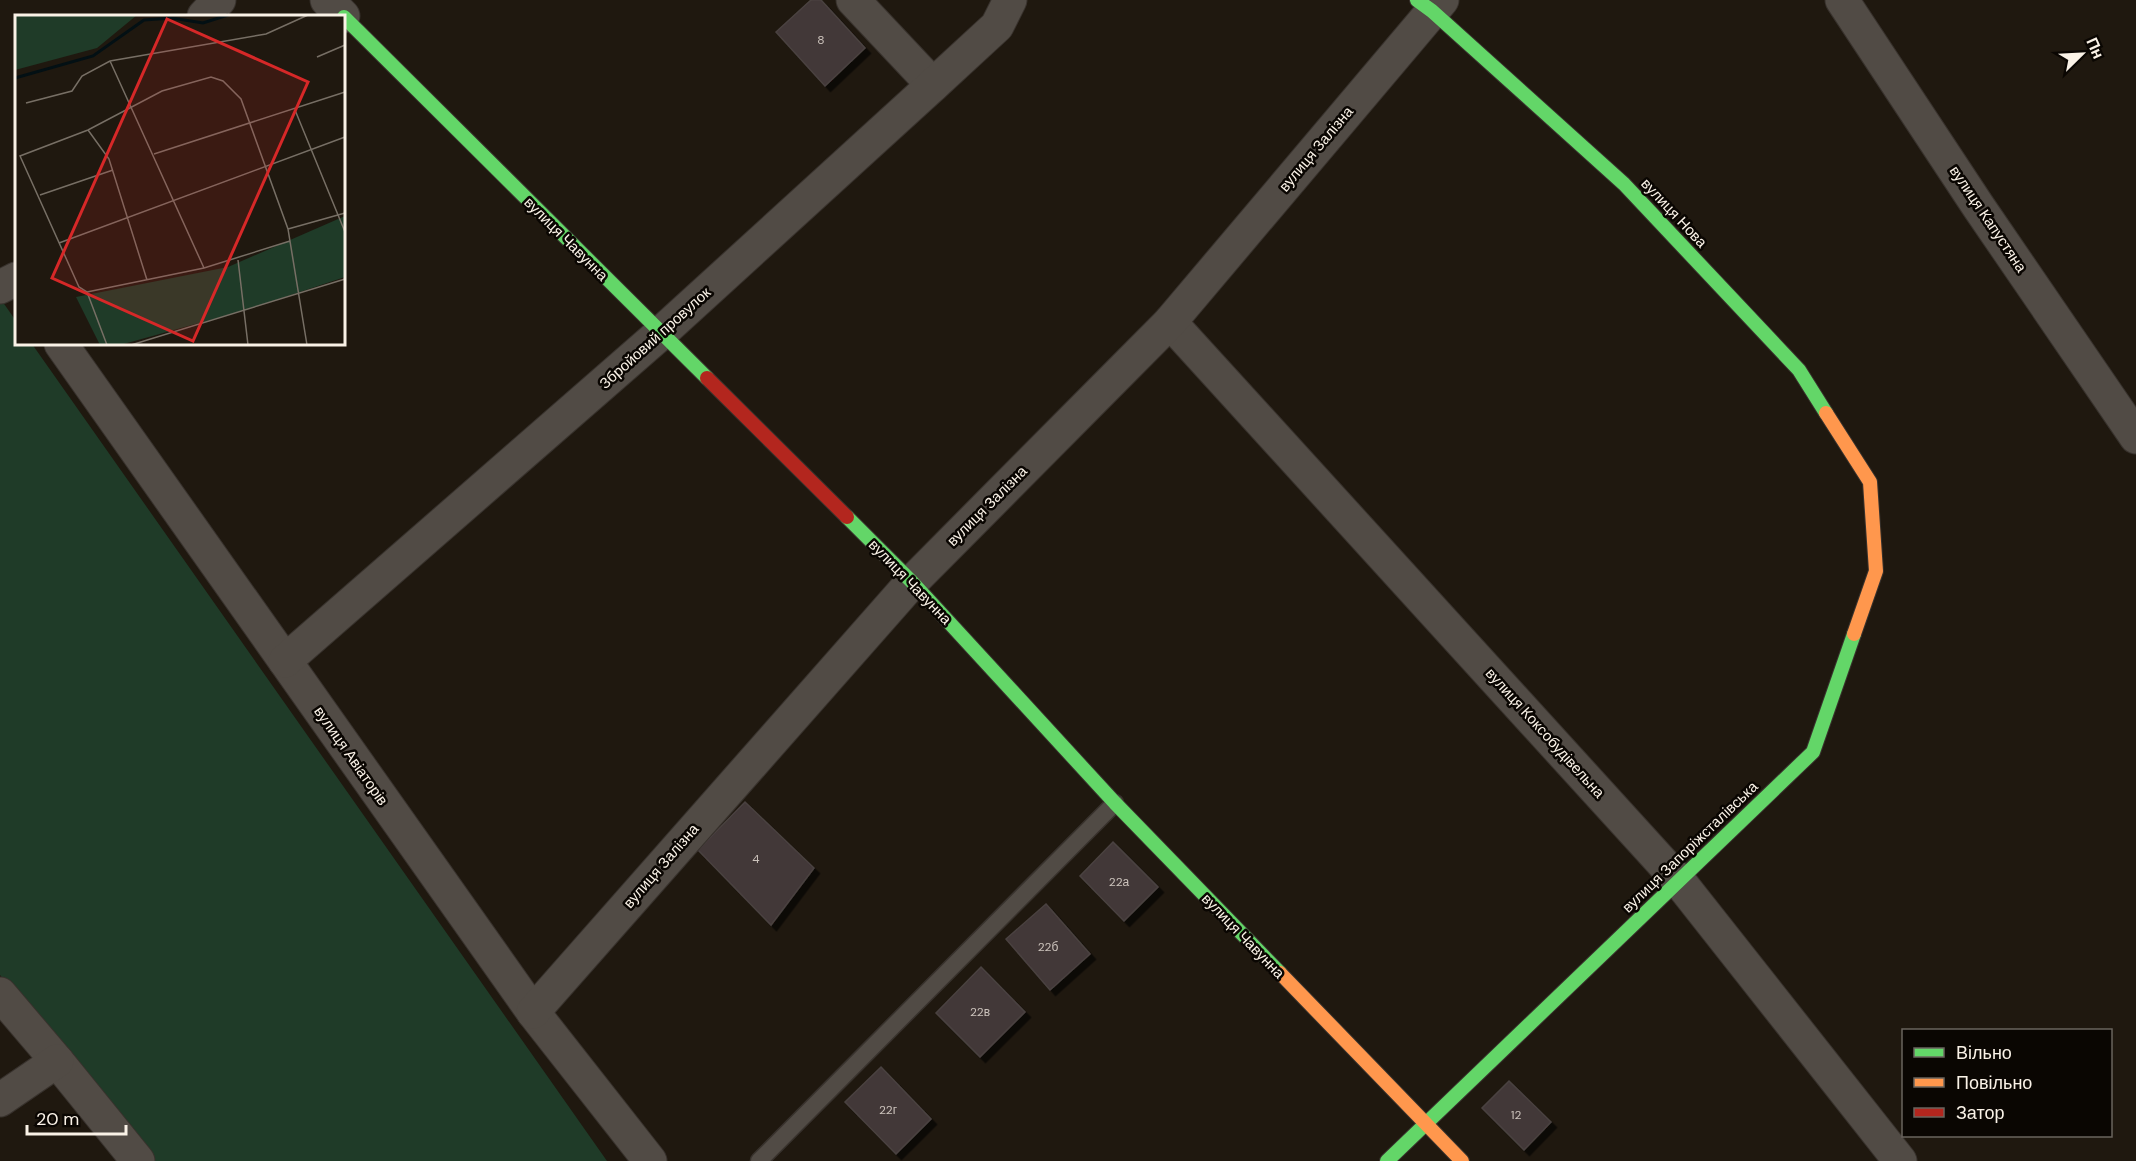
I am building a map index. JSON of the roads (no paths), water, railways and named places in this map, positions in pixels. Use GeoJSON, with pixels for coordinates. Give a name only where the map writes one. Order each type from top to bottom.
{"type":"FeatureCollection","features":[{"type":"Feature","properties":{"kind":"street"},"geometry":{"type":"LineString","coordinates":[[205,15],[219,0]]}},
{"type":"Feature","properties":{"kind":"street","name":"вулиця Чавунна"},"geometry":{"type":"LineString","coordinates":[[327,0],[341,15]]}},
{"type":"Feature","properties":{"kind":"street"},"geometry":{"type":"LineString","coordinates":[[853,0],[933,86]]}},
{"type":"Feature","properties":{"kind":"street","name":"Збройовий провулок"},"geometry":{"type":"LineString","coordinates":[[285,661],[661,333],[933,86],[997,26],[1010,0]]}},
{"type":"Feature","properties":{"kind":"street","name":"вулиця Капустяна"},"geometry":{"type":"LineString","coordinates":[[1842,0],[1978,206],[2136,437]]}},
{"type":"Feature","properties":{"kind":"street","name":"вулиця Залізна"},"geometry":{"type":"LineString","coordinates":[[533,1012],[912,582],[1170,322],[1430,4]]}},
{"type":"Feature","properties":{"kind":"street","name":"вулиця Нова"},"geometry":{"type":"LineString","coordinates":[[1430,4],[1624,183],[1799,370],[1870,482]]}},
{"type":"Feature","properties":{"kind":"street","name":"вулиця Чавунна"},"geometry":{"type":"LineString","coordinates":[[345,19],[912,582],[1115,804],[1462,1161]]}},
{"type":"Feature","properties":{"kind":"street"},"geometry":{"type":"LineString","coordinates":[[0,287],[15,280]]}},
{"type":"Feature","properties":{"kind":"street","name":"вулиця Коксобудівельна"},"geometry":{"type":"LineString","coordinates":[[1170,322],[1679,881],[1898,1161]]}},
{"type":"Feature","properties":{"kind":"street","name":"вулиця Авіаторів"},"geometry":{"type":"LineString","coordinates":[[62,345],[533,1012],[650,1161]]}},
{"type":"Feature","properties":{"kind":"street","name":"вулиця Запоріжсталівська"},"geometry":{"type":"LineString","coordinates":[[1387,1161],[1813,752],[1876,571],[1870,482]]}},
{"type":"Feature","properties":{"kind":"street"},"geometry":{"type":"LineString","coordinates":[[0,994],[57,1060],[138,1161]]}},
{"type":"Feature","properties":{"kind":"street"},"geometry":{"type":"LineString","coordinates":[[0,1100],[57,1060]]}},
{"type":"Feature","properties":{"kind":"lane"},"geometry":{"type":"LineString","coordinates":[[759,1161],[1115,804]]}}]}
